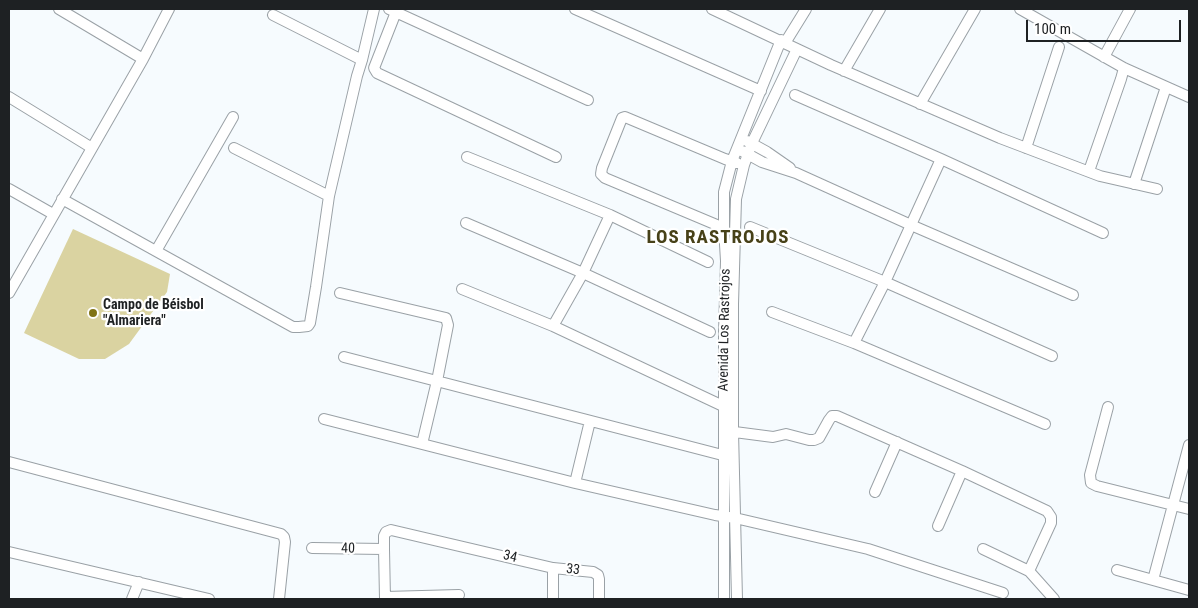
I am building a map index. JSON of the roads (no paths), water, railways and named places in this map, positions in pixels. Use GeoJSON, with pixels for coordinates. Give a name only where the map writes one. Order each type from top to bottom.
{"type":"FeatureCollection","features":[{"type":"Feature","properties":{"kind":"street"},"geometry":{"type":"LineString","coordinates":[[58,9],[143,59]]}},
{"type":"Feature","properties":{"kind":"street"},"geometry":{"type":"LineString","coordinates":[[9,290],[143,59],[169,9]]}},
{"type":"Feature","properties":{"kind":"street"},"geometry":{"type":"LineString","coordinates":[[62,199],[293,327],[304,327],[310,323],[329,196],[374,9]]}},
{"type":"Feature","properties":{"kind":"street"},"geometry":{"type":"LineString","coordinates":[[575,9],[760,91]]}},
{"type":"Feature","properties":{"kind":"street"},"geometry":{"type":"LineString","coordinates":[[712,9],[844,71],[1000,138],[1100,176],[1157,189]]}},
{"type":"Feature","properties":{"kind":"street","name":"Avenida Los Rastrojos"},"geometry":{"type":"LineString","coordinates":[[728,407],[724,333],[726,261],[724,192],[736,149],[760,91],[783,42],[806,9]]}},
{"type":"Feature","properties":{"kind":"street"},"geometry":{"type":"LineString","coordinates":[[844,71],[880,9]]}},
{"type":"Feature","properties":{"kind":"street"},"geometry":{"type":"LineString","coordinates":[[920,104],[975,9]]}},
{"type":"Feature","properties":{"kind":"street"},"geometry":{"type":"LineString","coordinates":[[1020,9],[1124,68],[1189,97]]}},
{"type":"Feature","properties":{"kind":"street"},"geometry":{"type":"LineString","coordinates":[[1104,57],[1130,9]]}},
{"type":"Feature","properties":{"kind":"street"},"geometry":{"type":"LineString","coordinates":[[556,157],[377,73],[374,68],[393,10],[588,100]]}},
{"type":"Feature","properties":{"kind":"street"},"geometry":{"type":"LineString","coordinates":[[273,15],[362,60]]}},
{"type":"Feature","properties":{"kind":"street"},"geometry":{"type":"LineString","coordinates":[[1026,148],[1059,47]]}},
{"type":"Feature","properties":{"kind":"street","name":"Avenida Los Rastrojos"},"geometry":{"type":"LineString","coordinates":[[724,599],[724,516],[728,457],[728,407],[736,198],[744,165],[752,144],[798,49]]}},
{"type":"Feature","properties":{"kind":"street"},"geometry":{"type":"LineString","coordinates":[[1089,171],[1124,68]]}},
{"type":"Feature","properties":{"kind":"street"},"geometry":{"type":"LineString","coordinates":[[1134,184],[1166,87]]}},
{"type":"Feature","properties":{"kind":"street"},"geometry":{"type":"LineString","coordinates":[[795,95],[1103,233]]}},
{"type":"Feature","properties":{"kind":"street"},"geometry":{"type":"LineString","coordinates":[[9,97],[92,148]]}},
{"type":"Feature","properties":{"kind":"street"},"geometry":{"type":"LineString","coordinates":[[724,228],[605,178],[602,174],[602,168],[622,118],[625,117],[725,159],[744,165]]}},
{"type":"Feature","properties":{"kind":"street"},"geometry":{"type":"LineString","coordinates":[[156,251],[233,118]]}},
{"type":"Feature","properties":{"kind":"street"},"geometry":{"type":"LineString","coordinates":[[741,138],[776,158],[796,173]]}},
{"type":"Feature","properties":{"kind":"street"},"geometry":{"type":"LineString","coordinates":[[234,148],[329,196]]}},
{"type":"Feature","properties":{"kind":"street"},"geometry":{"type":"LineString","coordinates":[[736,149],[762,162],[796,173],[910,225],[1073,295]]}},
{"type":"Feature","properties":{"kind":"street"},"geometry":{"type":"LineString","coordinates":[[467,156],[610,215],[708,262]]}},
{"type":"Feature","properties":{"kind":"street"},"geometry":{"type":"LineString","coordinates":[[854,343],[885,282],[941,159]]}},
{"type":"Feature","properties":{"kind":"street"},"geometry":{"type":"LineString","coordinates":[[9,189],[53,214]]}},
{"type":"Feature","properties":{"kind":"street"},"geometry":{"type":"LineString","coordinates":[[553,326],[583,273],[610,215]]}},
{"type":"Feature","properties":{"kind":"street"},"geometry":{"type":"LineString","coordinates":[[466,223],[583,273],[710,332]]}},
{"type":"Feature","properties":{"kind":"street"},"geometry":{"type":"LineString","coordinates":[[750,227],[885,282],[1052,356]]}},
{"type":"Feature","properties":{"kind":"street"},"geometry":{"type":"LineString","coordinates":[[462,289],[553,326],[728,407]]}},
{"type":"Feature","properties":{"kind":"street"},"geometry":{"type":"LineString","coordinates":[[340,293],[446,318],[448,325],[422,444]]}},
{"type":"Feature","properties":{"kind":"street"},"geometry":{"type":"LineString","coordinates":[[772,312],[854,343],[1045,424]]}},
{"type":"Feature","properties":{"kind":"street"},"geometry":{"type":"LineString","coordinates":[[344,357],[728,457]]}},
{"type":"Feature","properties":{"kind":"street"},"geometry":{"type":"LineString","coordinates":[[1108,407],[1090,475],[1091,483],[1189,509]]}},
{"type":"Feature","properties":{"kind":"street"},"geometry":{"type":"LineString","coordinates":[[728,431],[773,437],[786,434],[814,440],[819,438],[832,416],[837,416],[962,471],[1048,511],[1051,523],[1029,571]]}},
{"type":"Feature","properties":{"kind":"street"},"geometry":{"type":"LineString","coordinates":[[324,419],[574,483],[868,549],[1003,592]]}},
{"type":"Feature","properties":{"kind":"street"},"geometry":{"type":"LineString","coordinates":[[574,483],[590,421]]}},
{"type":"Feature","properties":{"kind":"street"},"geometry":{"type":"LineString","coordinates":[[875,492],[897,442]]}},
{"type":"Feature","properties":{"kind":"street"},"geometry":{"type":"LineString","coordinates":[[1153,580],[1189,446]]}},
{"type":"Feature","properties":{"kind":"street","name":"Avenida Los Rastrojos"},"geometry":{"type":"LineString","coordinates":[[728,457],[735,518],[737,599]]}},
{"type":"Feature","properties":{"kind":"street"},"geometry":{"type":"LineString","coordinates":[[9,462],[281,534],[285,542],[279,599]]}},
{"type":"Feature","properties":{"kind":"street"},"geometry":{"type":"LineString","coordinates":[[938,526],[962,471]]}},
{"type":"Feature","properties":{"kind":"street","name":"34"},"geometry":{"type":"LineString","coordinates":[[384,549],[384,536],[386,532],[391,530],[553,568]]}},
{"type":"Feature","properties":{"kind":"street","name":"40"},"geometry":{"type":"LineString","coordinates":[[312,548],[384,549]]}},
{"type":"Feature","properties":{"kind":"street"},"geometry":{"type":"LineString","coordinates":[[384,549],[386,598],[459,595]]}},
{"type":"Feature","properties":{"kind":"street"},"geometry":{"type":"LineString","coordinates":[[983,549],[1029,571],[1054,599]]}},
{"type":"Feature","properties":{"kind":"street"},"geometry":{"type":"LineString","coordinates":[[9,552],[209,599]]}},
{"type":"Feature","properties":{"kind":"street"},"geometry":{"type":"LineString","coordinates":[[553,568],[553,599]]}},
{"type":"Feature","properties":{"kind":"street","name":"33"},"geometry":{"type":"LineString","coordinates":[[553,568],[593,572],[598,575],[599,599]]}},
{"type":"Feature","properties":{"kind":"street"},"geometry":{"type":"LineString","coordinates":[[1117,570],[1189,590]]}},
{"type":"Feature","properties":{"kind":"street"},"geometry":{"type":"LineString","coordinates":[[132,599],[139,582]]}},
{"type":"Feature","properties":{"kind":"place","name":"Campo de Béisbol \"Almariera\""},"geometry":{"type":"Point","coordinates":[93,313]}},
{"type":"Feature","properties":{"kind":"district","name":"LOS RASTROJOS"},"geometry":{"type":"Point","coordinates":[718,238]}}]}
